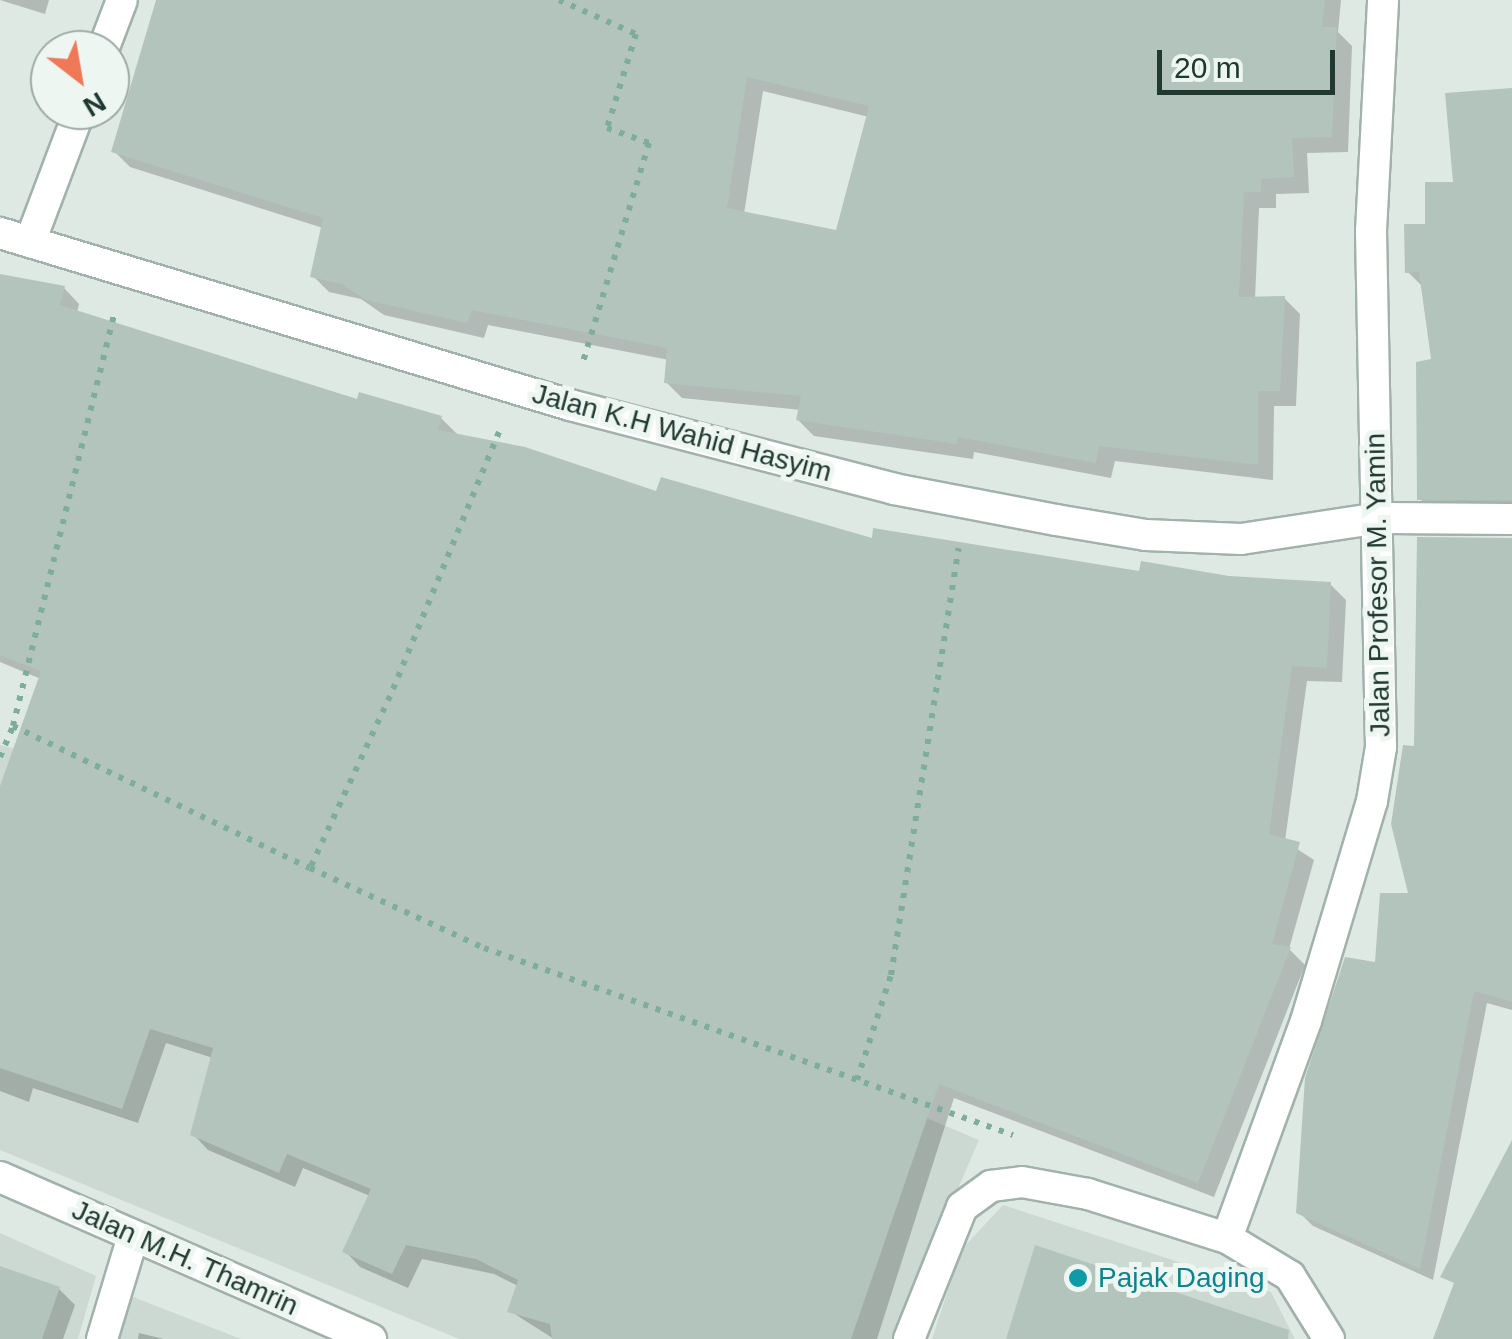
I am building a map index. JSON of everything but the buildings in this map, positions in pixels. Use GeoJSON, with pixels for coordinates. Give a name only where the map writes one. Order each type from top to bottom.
{"type":"FeatureCollection","features":[{"type":"Feature","properties":{"kind":"street"},"geometry":{"type":"LineString","coordinates":[[110,30],[122,0]]}},
{"type":"Feature","properties":{"kind":"street","name":"Jalan Profesor M. Yamin"},"geometry":{"type":"LineString","coordinates":[[1227,1238],[1306,1021],[1372,801],[1383,689],[1371,231],[1382,0]]}},
{"type":"Feature","properties":{"kind":"street"},"geometry":{"type":"LineString","coordinates":[[30,242],[72,130]]}},
{"type":"Feature","properties":{"kind":"street","name":"Jalan K.H Wahid Hasyim"},"geometry":{"type":"LineString","coordinates":[[0,233],[515,389],[967,503],[1165,536],[1241,539],[1380,518],[1512,519]]}},
{"type":"Feature","properties":{"kind":"street","name":"Jalan M.H. Thamrin"},"geometry":{"type":"LineString","coordinates":[[0,1177],[371,1339]]}},
{"type":"Feature","properties":{"kind":"street"},"geometry":{"type":"LineString","coordinates":[[909,1339],[962,1206],[990,1186],[1022,1182],[1088,1194],[1227,1238],[1290,1276],[1329,1339]]}},
{"type":"Feature","properties":{"kind":"street"},"geometry":{"type":"LineString","coordinates":[[102,1339],[133,1236]]}},
{"type":"Feature","properties":{"kind":"path"},"geometry":{"type":"LineString","coordinates":[[559,0],[636,34],[607,128],[649,144],[570,404]]}},
{"type":"Feature","properties":{"kind":"path"},"geometry":{"type":"LineString","coordinates":[[0,758],[13,726],[124,270]]}},
{"type":"Feature","properties":{"kind":"path"},"geometry":{"type":"LineString","coordinates":[[310,868],[390,696],[515,389]]}},
{"type":"Feature","properties":{"kind":"path"},"geometry":{"type":"LineString","coordinates":[[857,1080],[891,974],[967,503]]}},
{"type":"Feature","properties":{"kind":"path"},"geometry":{"type":"LineString","coordinates":[[13,726],[484,948],[1012,1134],[1022,1182]]}},
{"type":"Feature","properties":{"kind":"shaded area"},"geometry":{"type":"Polygon","coordinates":[[[0,745],[87,767],[979,1140],[893,1339],[459,1339],[0,1150],[0,745]]]}},
{"type":"Feature","properties":{"kind":"shaded area"},"geometry":{"type":"Polygon","coordinates":[[[1003,1205],[1271,1292],[1295,1339],[932,1339],[961,1250],[1003,1205]]]}},
{"type":"Feature","properties":{"kind":"shaded area"},"geometry":{"type":"Polygon","coordinates":[[[0,1233],[96,1276],[78,1339],[0,1339],[0,1233]]]}},
{"type":"Feature","properties":{"kind":"shaded area"},"geometry":{"type":"Polygon","coordinates":[[[128,1295],[241,1339],[116,1339],[128,1295]]]}},
{"type":"Feature","properties":{"kind":"place","name":"Pajak Daging"},"geometry":{"type":"Point","coordinates":[1078,1278]}}]}
